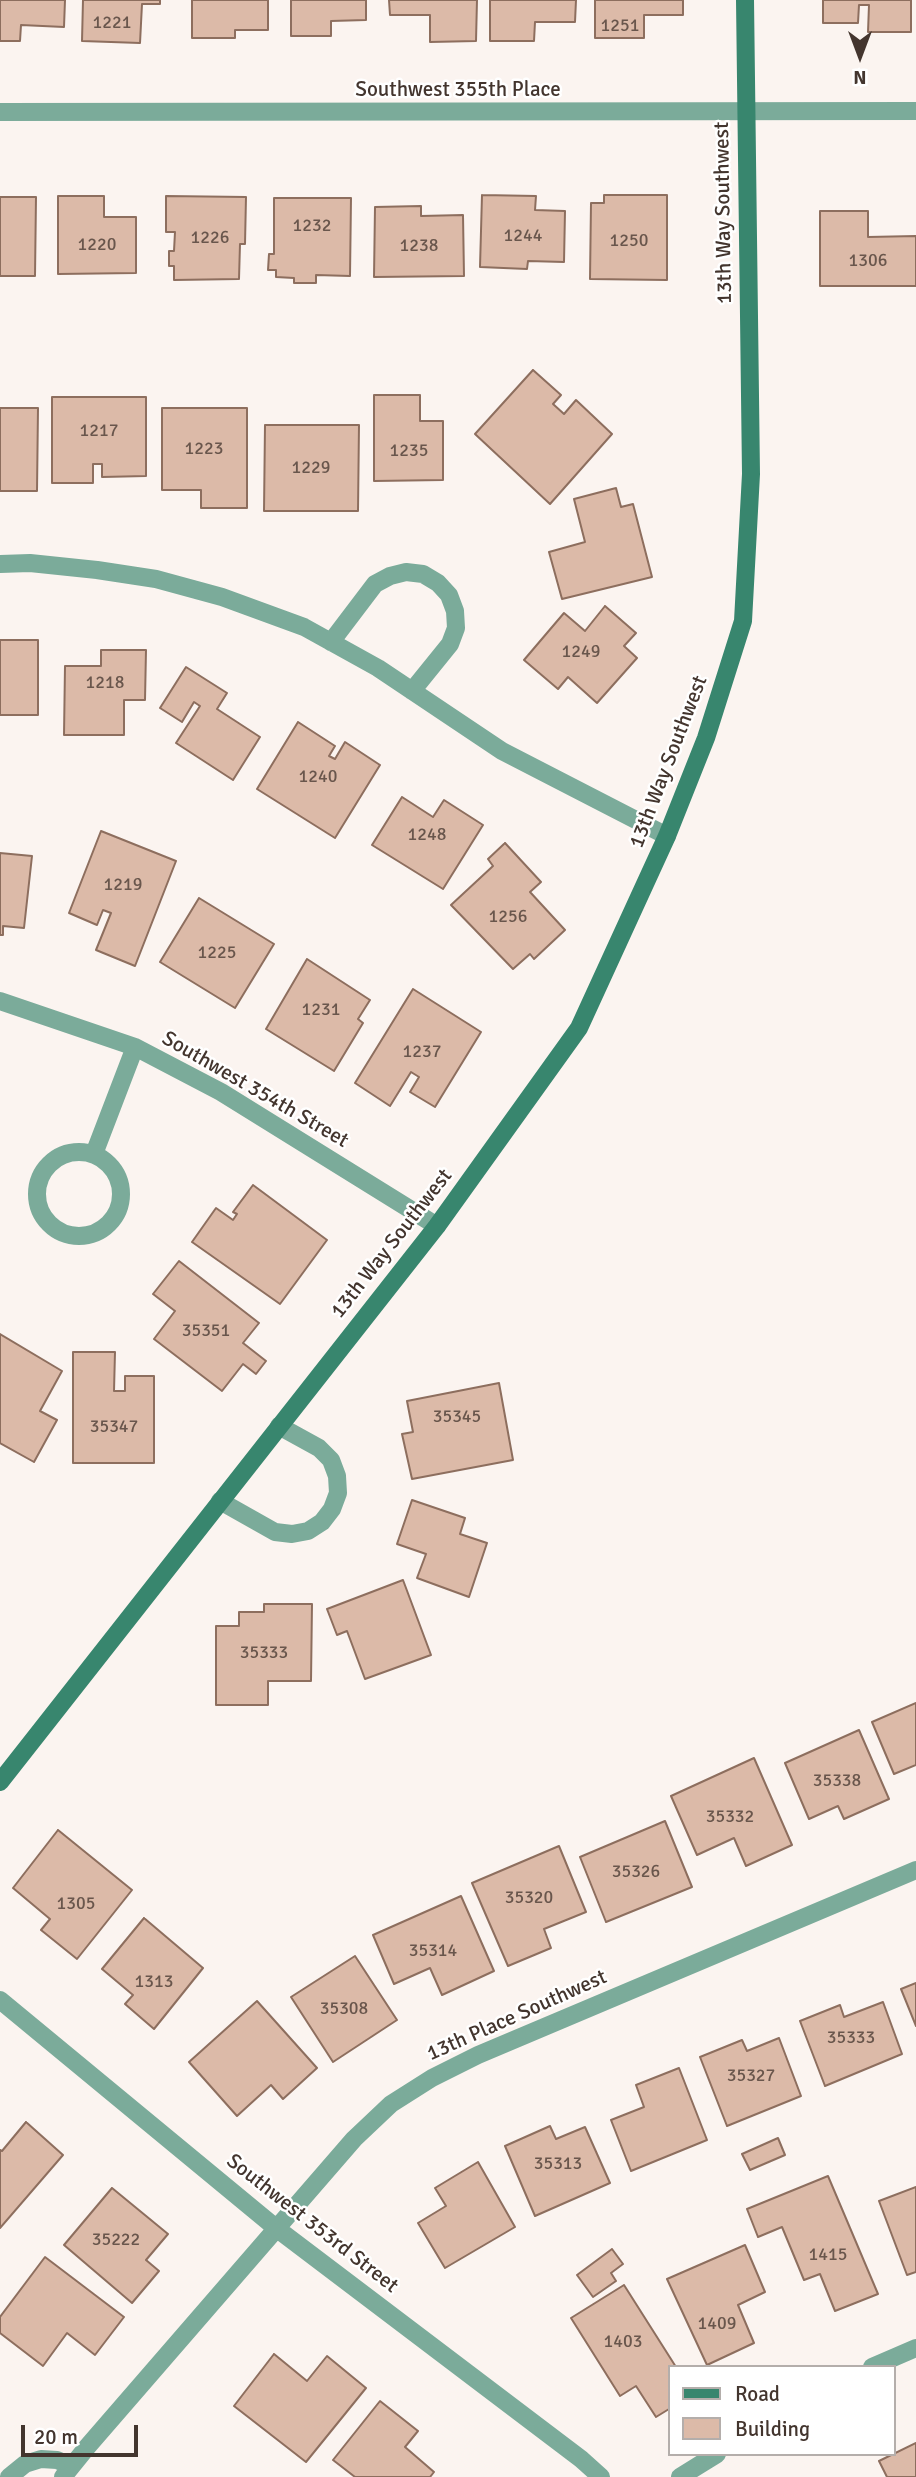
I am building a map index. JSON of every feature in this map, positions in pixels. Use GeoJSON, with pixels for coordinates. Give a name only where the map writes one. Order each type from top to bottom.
{"type":"FeatureCollection","features":[{"type":"Feature","properties":{"kind":"street","name":"13th Way Southwest"},"geometry":{"type":"LineString","coordinates":[[0,1782],[436,1226],[579,1028],[667,836],[706,738],[743,621],[751,474],[745,0]]}},
{"type":"Feature","properties":{"kind":"street","name":"Southwest 355th Place"},"geometry":{"type":"LineString","coordinates":[[0,112],[916,111]]}},
{"type":"Feature","properties":{"kind":"street"},"geometry":{"type":"LineString","coordinates":[[0,564],[30,563],[156,579],[222,597],[303,627],[378,668],[502,751],[667,836]]}},
{"type":"Feature","properties":{"kind":"street"},"geometry":{"type":"LineString","coordinates":[[331,642],[375,584],[406,572],[423,574],[438,583],[449,595],[455,611],[456,628],[450,644],[412,691]]}},
{"type":"Feature","properties":{"kind":"street","name":"Southwest 354th Street"},"geometry":{"type":"LineString","coordinates":[[0,1001],[135,1047],[221,1092],[436,1226]]}},
{"type":"Feature","properties":{"kind":"street"},"geometry":{"type":"LineString","coordinates":[[94,1154],[135,1047]]}},
{"type":"Feature","properties":{"kind":"street"},"geometry":{"type":"LineString","coordinates":[[65,1154],[94,1154],[107,1162],[121,1187],[115,1216],[105,1227],[93,1234],[64,1234],[51,1226],[41,1215],[37,1186],[42,1172],[52,1161],[65,1154]]}},
{"type":"Feature","properties":{"kind":"street"},"geometry":{"type":"LineString","coordinates":[[220,1502],[275,1532],[292,1534],[308,1531],[322,1522],[332,1509],[338,1493],[337,1476],[331,1460],[320,1448],[279,1426]]}},
{"type":"Feature","properties":{"kind":"street","name":"13th Place Southwest"},"geometry":{"type":"LineString","coordinates":[[9,2477],[25,2464],[41,2459],[57,2460],[67,2472],[354,2139],[391,2104],[432,2078],[478,2055],[916,1870]]}},
{"type":"Feature","properties":{"kind":"street","name":"Southwest 353rd Street"},"geometry":{"type":"LineString","coordinates":[[0,2000],[276,2228],[581,2459],[601,2477]]}},
{"type":"Feature","properties":{"kind":"street"},"geometry":{"type":"LineString","coordinates":[[877,2365],[916,2348]]}},
{"type":"Feature","properties":{"kind":"street"},"geometry":{"type":"LineString","coordinates":[[680,2477],[714,2456]]}},
{"type":"Feature","properties":{"kind":"building"},"geometry":{"type":"Polygon","coordinates":[[[0,0],[65,0],[64,27],[21,25],[20,41],[0,41],[0,0]]]}},
{"type":"Feature","properties":{"kind":"building"},"geometry":{"type":"Polygon","coordinates":[[[83,0],[160,0],[160,4],[142,4],[140,43],[82,41],[83,0]]]}},
{"type":"Feature","properties":{"kind":"building"},"geometry":{"type":"Polygon","coordinates":[[[192,0],[268,0],[268,30],[235,30],[235,38],[192,38],[192,0]]]}},
{"type":"Feature","properties":{"kind":"building"},"geometry":{"type":"Polygon","coordinates":[[[291,0],[366,0],[366,20],[331,21],[331,36],[291,36],[291,0]]]}},
{"type":"Feature","properties":{"kind":"building"},"geometry":{"type":"Polygon","coordinates":[[[389,0],[477,0],[476,41],[430,42],[430,15],[390,15],[389,0]]]}},
{"type":"Feature","properties":{"kind":"building"},"geometry":{"type":"Polygon","coordinates":[[[490,0],[576,0],[575,22],[535,22],[534,41],[490,41],[490,0]]]}},
{"type":"Feature","properties":{"kind":"building"},"geometry":{"type":"Polygon","coordinates":[[[595,0],[683,0],[683,15],[644,15],[644,38],[595,38],[595,0]]]}},
{"type":"Feature","properties":{"kind":"building"},"geometry":{"type":"Polygon","coordinates":[[[823,0],[911,0],[911,32],[868,32],[869,5],[859,5],[858,23],[823,23],[823,0]]]}},
{"type":"Feature","properties":{"kind":"building"},"geometry":{"type":"Polygon","coordinates":[[[482,195],[536,196],[535,210],[565,211],[564,262],[528,261],[527,269],[480,267],[482,195]]]}},
{"type":"Feature","properties":{"kind":"building"},"geometry":{"type":"Polygon","coordinates":[[[604,195],[667,195],[667,280],[590,279],[591,203],[604,203],[604,195]]]}},
{"type":"Feature","properties":{"kind":"building"},"geometry":{"type":"Polygon","coordinates":[[[58,196],[104,196],[104,217],[136,217],[136,273],[58,274],[58,196]]]}},
{"type":"Feature","properties":{"kind":"building"},"geometry":{"type":"Polygon","coordinates":[[[166,196],[246,197],[245,244],[240,244],[239,279],[174,280],[174,266],[169,266],[169,251],[174,251],[175,232],[166,232],[166,196]]]}},
{"type":"Feature","properties":{"kind":"building"},"geometry":{"type":"Polygon","coordinates":[[[0,197],[36,197],[35,276],[0,276],[0,197]]]}},
{"type":"Feature","properties":{"kind":"building"},"geometry":{"type":"Polygon","coordinates":[[[274,198],[351,198],[350,276],[316,275],[316,283],[294,283],[294,278],[276,277],[276,270],[268,270],[269,254],[274,254],[274,198]]]}},
{"type":"Feature","properties":{"kind":"building"},"geometry":{"type":"Polygon","coordinates":[[[421,206],[421,216],[463,215],[464,276],[374,277],[375,207],[421,206]]]}},
{"type":"Feature","properties":{"kind":"building"},"geometry":{"type":"Polygon","coordinates":[[[820,211],[868,211],[868,237],[916,236],[916,286],[820,286],[820,211]]]}},
{"type":"Feature","properties":{"kind":"building"},"geometry":{"type":"Polygon","coordinates":[[[533,370],[561,395],[553,404],[564,414],[576,400],[612,434],[550,504],[475,434],[533,370]]]}},
{"type":"Feature","properties":{"kind":"building"},"geometry":{"type":"Polygon","coordinates":[[[374,395],[420,395],[420,421],[443,421],[443,480],[374,481],[374,395]]]}},
{"type":"Feature","properties":{"kind":"building"},"geometry":{"type":"Polygon","coordinates":[[[52,397],[146,397],[146,476],[102,477],[102,464],[93,464],[93,483],[52,483],[52,397]]]}},
{"type":"Feature","properties":{"kind":"building"},"geometry":{"type":"Polygon","coordinates":[[[0,408],[38,408],[37,491],[0,491],[0,408]]]}},
{"type":"Feature","properties":{"kind":"building"},"geometry":{"type":"Polygon","coordinates":[[[162,408],[247,408],[247,508],[201,508],[201,490],[162,490],[162,408]]]}},
{"type":"Feature","properties":{"kind":"building"},"geometry":{"type":"Polygon","coordinates":[[[265,425],[359,425],[358,511],[264,511],[265,425]]]}},
{"type":"Feature","properties":{"kind":"building"},"geometry":{"type":"Polygon","coordinates":[[[616,488],[621,507],[633,504],[652,577],[562,599],[549,552],[585,542],[574,499],[616,488]]]}},
{"type":"Feature","properties":{"kind":"building"},"geometry":{"type":"Polygon","coordinates":[[[605,606],[636,633],[624,646],[637,658],[597,703],[568,677],[558,689],[524,660],[564,613],[585,631],[605,606]]]}},
{"type":"Feature","properties":{"kind":"building"},"geometry":{"type":"Polygon","coordinates":[[[0,640],[38,640],[38,715],[0,715],[0,640]]]}},
{"type":"Feature","properties":{"kind":"building"},"geometry":{"type":"Polygon","coordinates":[[[101,650],[146,650],[145,700],[124,700],[124,735],[64,735],[65,666],[101,666],[101,650]]]}},
{"type":"Feature","properties":{"kind":"building"},"geometry":{"type":"Polygon","coordinates":[[[186,667],[227,693],[217,709],[260,737],[233,780],[176,743],[200,706],[194,702],[182,722],[160,708],[186,667]]]}},
{"type":"Feature","properties":{"kind":"building"},"geometry":{"type":"Polygon","coordinates":[[[298,722],[335,746],[329,756],[335,759],[345,742],[380,765],[335,838],[257,789],[298,722]]]}},
{"type":"Feature","properties":{"kind":"building"},"geometry":{"type":"Polygon","coordinates":[[[402,797],[433,817],[444,800],[483,825],[443,889],[372,845],[402,797]]]}},
{"type":"Feature","properties":{"kind":"building"},"geometry":{"type":"Polygon","coordinates":[[[101,831],[176,861],[135,966],[96,950],[111,913],[103,910],[97,925],[69,913],[101,831]]]}},
{"type":"Feature","properties":{"kind":"building"},"geometry":{"type":"Polygon","coordinates":[[[505,843],[541,882],[530,892],[565,930],[534,959],[530,954],[513,969],[451,905],[493,866],[488,859],[505,843]]]}},
{"type":"Feature","properties":{"kind":"building"},"geometry":{"type":"Polygon","coordinates":[[[0,853],[32,856],[24,928],[3,926],[3,935],[0,935],[0,853]]]}},
{"type":"Feature","properties":{"kind":"building"},"geometry":{"type":"Polygon","coordinates":[[[199,898],[274,944],[235,1008],[160,962],[199,898]]]}},
{"type":"Feature","properties":{"kind":"building"},"geometry":{"type":"Polygon","coordinates":[[[307,959],[370,1000],[358,1019],[363,1023],[334,1071],[266,1029],[307,959]]]}},
{"type":"Feature","properties":{"kind":"building"},"geometry":{"type":"Polygon","coordinates":[[[413,989],[481,1032],[435,1107],[410,1092],[419,1077],[411,1072],[390,1106],[355,1083],[413,989]]]}},
{"type":"Feature","properties":{"kind":"building"},"geometry":{"type":"Polygon","coordinates":[[[253,1185],[327,1240],[280,1304],[192,1242],[216,1208],[233,1220],[237,1214],[233,1212],[253,1185]]]}},
{"type":"Feature","properties":{"kind":"building"},"geometry":{"type":"Polygon","coordinates":[[[179,1261],[259,1323],[243,1343],[266,1361],[256,1374],[243,1364],[222,1391],[154,1339],[175,1311],[153,1294],[179,1261]]]}},
{"type":"Feature","properties":{"kind":"building"},"geometry":{"type":"Polygon","coordinates":[[[0,1334],[62,1371],[40,1411],[57,1420],[34,1462],[0,1443],[0,1334]]]}},
{"type":"Feature","properties":{"kind":"building"},"geometry":{"type":"Polygon","coordinates":[[[73,1352],[115,1352],[114,1391],[125,1391],[125,1376],[154,1376],[154,1463],[73,1463],[73,1352]]]}},
{"type":"Feature","properties":{"kind":"building"},"geometry":{"type":"Polygon","coordinates":[[[499,1383],[513,1460],[412,1479],[402,1434],[413,1432],[407,1401],[499,1383]]]}},
{"type":"Feature","properties":{"kind":"building"},"geometry":{"type":"Polygon","coordinates":[[[412,1500],[465,1518],[460,1534],[487,1543],[469,1597],[417,1578],[426,1554],[397,1544],[412,1500]]]}},
{"type":"Feature","properties":{"kind":"building"},"geometry":{"type":"Polygon","coordinates":[[[403,1580],[431,1655],[365,1679],[347,1631],[337,1635],[327,1609],[403,1580]]]}},
{"type":"Feature","properties":{"kind":"building"},"geometry":{"type":"Polygon","coordinates":[[[264,1604],[312,1604],[311,1681],[268,1681],[268,1705],[216,1705],[216,1626],[239,1626],[239,1612],[264,1612],[264,1604]]]}},
{"type":"Feature","properties":{"kind":"building"},"geometry":{"type":"Polygon","coordinates":[[[916,1703],[916,1765],[894,1774],[872,1722],[916,1703]]]}},
{"type":"Feature","properties":{"kind":"building"},"geometry":{"type":"Polygon","coordinates":[[[859,1730],[889,1799],[844,1819],[838,1806],[809,1819],[785,1763],[859,1730]]]}},
{"type":"Feature","properties":{"kind":"building"},"geometry":{"type":"Polygon","coordinates":[[[754,1758],[792,1845],[746,1866],[734,1838],[697,1855],[671,1796],[754,1758]]]}},
{"type":"Feature","properties":{"kind":"building"},"geometry":{"type":"Polygon","coordinates":[[[665,1821],[692,1887],[606,1922],[580,1857],[665,1821]]]}},
{"type":"Feature","properties":{"kind":"building"},"geometry":{"type":"Polygon","coordinates":[[[58,1830],[132,1890],[77,1959],[41,1930],[50,1919],[13,1888],[58,1830]]]}},
{"type":"Feature","properties":{"kind":"building"},"geometry":{"type":"Polygon","coordinates":[[[559,1846],[586,1912],[544,1929],[551,1948],[508,1966],[472,1883],[559,1846]]]}},
{"type":"Feature","properties":{"kind":"building"},"geometry":{"type":"Polygon","coordinates":[[[461,1896],[494,1971],[442,1995],[430,1968],[394,1984],[373,1935],[461,1896]]]}},
{"type":"Feature","properties":{"kind":"building"},"geometry":{"type":"Polygon","coordinates":[[[144,1918],[203,1968],[154,2029],[125,2004],[133,1995],[102,1969],[144,1918]]]}},
{"type":"Feature","properties":{"kind":"building"},"geometry":{"type":"Polygon","coordinates":[[[355,1956],[397,2020],[333,2062],[291,1997],[355,1956]]]}},
{"type":"Feature","properties":{"kind":"building"},"geometry":{"type":"Polygon","coordinates":[[[916,1983],[916,2026],[901,1989],[916,1983]]]}},
{"type":"Feature","properties":{"kind":"building"},"geometry":{"type":"Polygon","coordinates":[[[257,2001],[317,2068],[283,2099],[271,2085],[237,2116],[189,2062],[257,2001]]]}},
{"type":"Feature","properties":{"kind":"building"},"geometry":{"type":"Polygon","coordinates":[[[883,2002],[902,2054],[825,2086],[800,2021],[840,2005],[844,2017],[883,2002]]]}},
{"type":"Feature","properties":{"kind":"building"},"geometry":{"type":"Polygon","coordinates":[[[779,2038],[801,2096],[727,2126],[700,2057],[742,2040],[747,2051],[779,2038]]]}},
{"type":"Feature","properties":{"kind":"building"},"geometry":{"type":"Polygon","coordinates":[[[679,2068],[707,2140],[631,2171],[611,2120],[644,2107],[636,2085],[679,2068]]]}},
{"type":"Feature","properties":{"kind":"building"},"geometry":{"type":"Polygon","coordinates":[[[26,2122],[63,2155],[0,2228],[0,2150],[2,2151],[26,2122]]]}},
{"type":"Feature","properties":{"kind":"building"},"geometry":{"type":"Polygon","coordinates":[[[550,2126],[556,2139],[585,2127],[610,2183],[535,2216],[505,2146],[550,2126]]]}},
{"type":"Feature","properties":{"kind":"building"},"geometry":{"type":"Polygon","coordinates":[[[778,2138],[785,2155],[750,2170],[742,2154],[778,2138]]]}},
{"type":"Feature","properties":{"kind":"building"},"geometry":{"type":"Polygon","coordinates":[[[478,2162],[515,2227],[445,2268],[418,2223],[446,2206],[435,2188],[478,2162]]]}},
{"type":"Feature","properties":{"kind":"building"},"geometry":{"type":"Polygon","coordinates":[[[828,2176],[878,2294],[835,2311],[820,2274],[804,2280],[782,2227],[758,2237],[747,2209],[828,2176]]]}},
{"type":"Feature","properties":{"kind":"building"},"geometry":{"type":"Polygon","coordinates":[[[916,2187],[916,2272],[907,2275],[879,2201],[916,2187]]]}},
{"type":"Feature","properties":{"kind":"building"},"geometry":{"type":"Polygon","coordinates":[[[112,2188],[168,2234],[146,2260],[159,2271],[132,2303],[64,2245],[112,2188]]]}},
{"type":"Feature","properties":{"kind":"building"},"geometry":{"type":"Polygon","coordinates":[[[745,2245],[765,2292],[738,2305],[754,2343],[707,2365],[667,2279],[745,2245]]]}},
{"type":"Feature","properties":{"kind":"building"},"geometry":{"type":"Polygon","coordinates":[[[612,2249],[623,2264],[611,2273],[616,2281],[593,2297],[577,2275],[612,2249]]]}},
{"type":"Feature","properties":{"kind":"building"},"geometry":{"type":"Polygon","coordinates":[[[45,2257],[124,2317],[95,2355],[67,2333],[43,2366],[0,2333],[0,2317],[45,2257]]]}},
{"type":"Feature","properties":{"kind":"building"},"geometry":{"type":"Polygon","coordinates":[[[624,2285],[675,2365],[668,2365],[668,2410],[656,2417],[636,2386],[620,2396],[571,2318],[624,2285]]]}},
{"type":"Feature","properties":{"kind":"building"},"geometry":{"type":"Polygon","coordinates":[[[274,2354],[307,2381],[327,2356],[366,2388],[306,2462],[234,2406],[274,2354]]]}},
{"type":"Feature","properties":{"kind":"building"},"geometry":{"type":"Polygon","coordinates":[[[380,2401],[418,2431],[405,2447],[434,2472],[430,2477],[355,2477],[333,2460],[380,2401]]]}},
{"type":"Feature","properties":{"kind":"building"},"geometry":{"type":"Polygon","coordinates":[[[916,2443],[916,2477],[887,2477],[879,2461],[895,2456],[895,2453],[916,2443]]]}}]}
